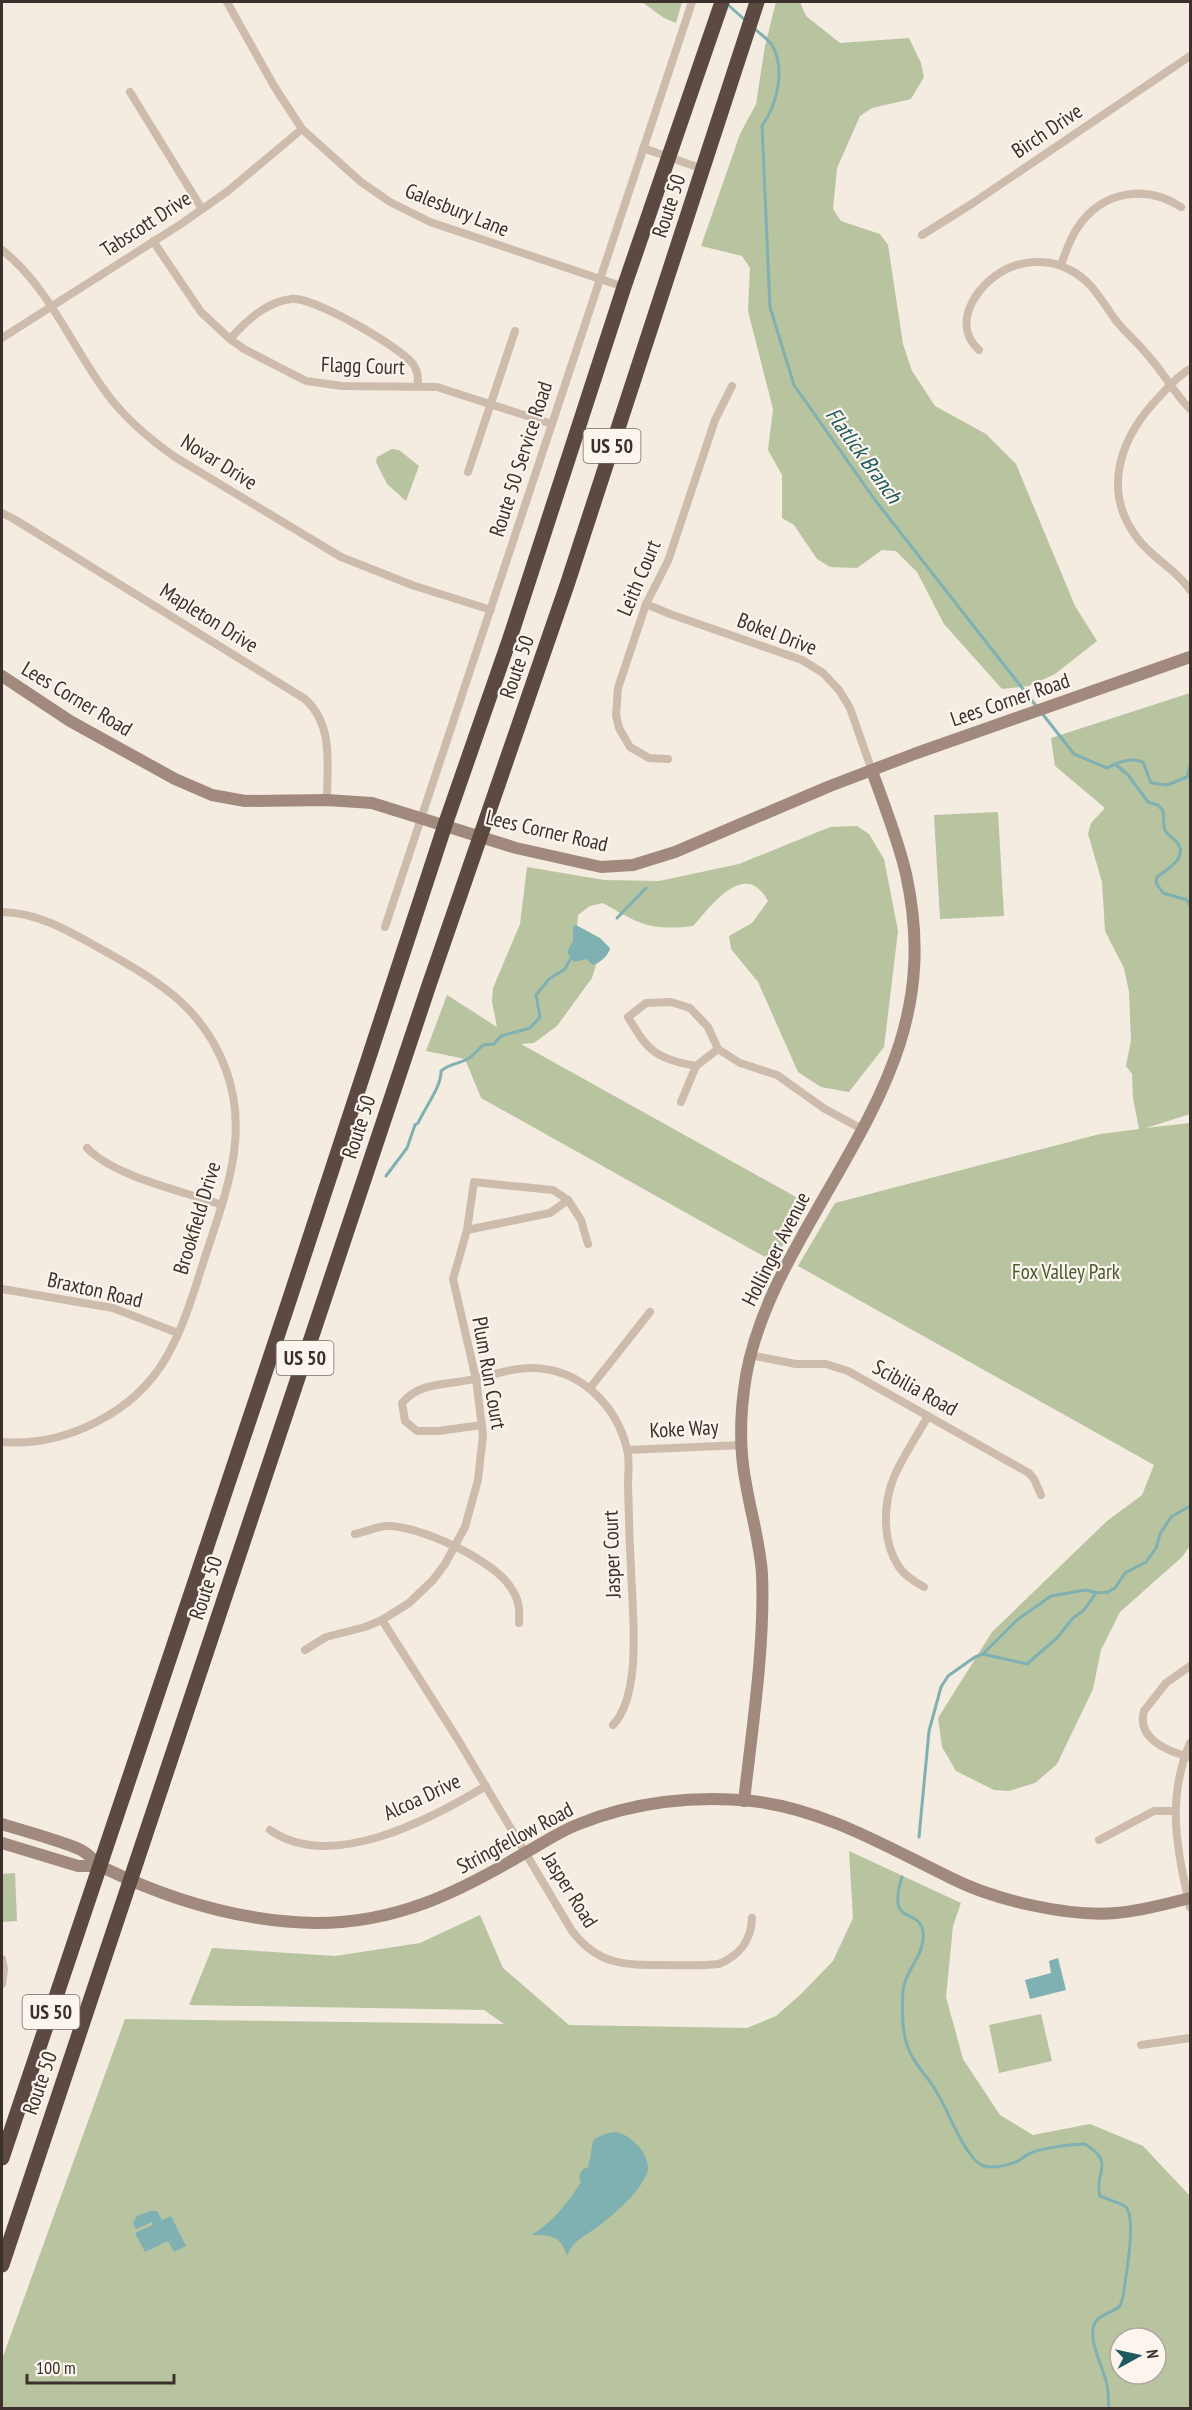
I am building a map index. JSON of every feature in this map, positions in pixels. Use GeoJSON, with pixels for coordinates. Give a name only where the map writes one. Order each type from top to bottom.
{"type":"FeatureCollection","features":[{"type":"Feature","properties":{"kind":"highway","name":"Route 50"},"geometry":{"type":"LineString","coordinates":[[2,2158],[445,825],[513,628],[624,287],[722,2]]}},
{"type":"Feature","properties":{"kind":"highway","name":"Route 50"},"geometry":{"type":"LineString","coordinates":[[2,2265],[421,1007],[567,585],[757,2]]}},
{"type":"Feature","properties":{"kind":"street","name":"Galesbury Lane"},"geometry":{"type":"LineString","coordinates":[[227,2],[274,86],[302,129],[361,182],[414,215],[464,236],[624,287]]}},
{"type":"Feature","properties":{"kind":"street","name":"Route 50 Service Road"},"geometry":{"type":"LineString","coordinates":[[385,927],[692,2]]}},
{"type":"Feature","properties":{"kind":"street","name":"Birch Drive"},"geometry":{"type":"LineString","coordinates":[[922,235],[1191,56]]}},
{"type":"Feature","properties":{"kind":"street"},"geometry":{"type":"LineString","coordinates":[[129,92],[202,209]]}},
{"type":"Feature","properties":{"kind":"street","name":"Tabscott Drive"},"geometry":{"type":"LineString","coordinates":[[2,338],[228,191],[302,129]]}},
{"type":"Feature","properties":{"kind":"street"},"geometry":{"type":"LineString","coordinates":[[643,148],[703,169]]}},
{"type":"Feature","properties":{"kind":"street"},"geometry":{"type":"LineString","coordinates":[[1060,265],[1077,228],[1106,201],[1127,194],[1149,193],[1170,200],[1180,207]]}},
{"type":"Feature","properties":{"kind":"street","name":"Flagg Court"},"geometry":{"type":"LineString","coordinates":[[153,241],[201,312],[230,339],[244,349],[306,381],[342,386],[437,387],[552,424]]}},
{"type":"Feature","properties":{"kind":"street","name":"Novar Drive"},"geometry":{"type":"LineString","coordinates":[[2,250],[22,269],[51,306],[116,406],[136,427],[175,457],[341,557],[412,585],[491,610]]}},
{"type":"Feature","properties":{"kind":"street"},"geometry":{"type":"LineString","coordinates":[[978,350],[970,339],[966,322],[974,299],[987,282],[1001,272],[1023,264],[1060,265],[1078,274],[1095,289],[1117,321],[1191,409]]}},
{"type":"Feature","properties":{"kind":"street"},"geometry":{"type":"LineString","coordinates":[[230,339],[249,319],[276,303],[293,298],[313,304],[358,325],[383,341],[412,362],[418,372],[418,386]]}},
{"type":"Feature","properties":{"kind":"street"},"geometry":{"type":"LineString","coordinates":[[468,472],[515,331]]}},
{"type":"Feature","properties":{"kind":"street"},"geometry":{"type":"LineString","coordinates":[[1191,369],[1170,385],[1145,411],[1130,434],[1120,461],[1119,491],[1127,520],[1137,539],[1177,573],[1191,590]]}},
{"type":"Feature","properties":{"kind":"street","name":"Leith Court"},"geometry":{"type":"LineString","coordinates":[[668,759],[649,758],[630,747],[619,728],[616,715],[618,688],[646,604],[668,561],[715,420],[732,386]]}},
{"type":"Feature","properties":{"kind":"street","name":"Mapleton Drive"},"geometry":{"type":"LineString","coordinates":[[2,513],[312,705],[322,719],[327,736],[327,800]]}},
{"type":"Feature","properties":{"kind":"street","name":"Bokel Drive"},"geometry":{"type":"LineString","coordinates":[[646,604],[802,660],[823,673],[839,690],[850,708],[872,771]]}},
{"type":"Feature","properties":{"kind":"street","name":"Lees Corner Road"},"geometry":{"type":"LineString","coordinates":[[2,676],[70,721],[194,788],[212,795],[245,801],[327,800],[372,803],[516,848],[601,867],[633,865],[708,839],[830,786],[1191,657]]}},
{"type":"Feature","properties":{"kind":"street","name":"Hollinger Avenue"},"geometry":{"type":"LineString","coordinates":[[744,1801],[762,1603],[759,1543],[746,1484],[742,1445],[742,1401],[750,1356],[770,1297],[884,1087],[896,1057],[910,1004],[914,961],[912,906],[906,874],[872,771]]}},
{"type":"Feature","properties":{"kind":"street","name":"Brookfield Drive"},"geometry":{"type":"LineString","coordinates":[[2,912],[28,915],[55,924],[148,976],[181,1001],[196,1016],[218,1050],[234,1098],[237,1134],[235,1157],[222,1205],[178,1333],[158,1369],[143,1387],[113,1412],[92,1424],[58,1437],[23,1442],[2,1442]]}},
{"type":"Feature","properties":{"kind":"street"},"geometry":{"type":"LineString","coordinates":[[696,1066],[671,1062],[651,1051],[628,1017],[646,1003],[671,1002],[690,1008],[708,1027],[718,1049],[740,1063],[777,1076],[862,1129]]}},
{"type":"Feature","properties":{"kind":"street"},"geometry":{"type":"LineString","coordinates":[[681,1102],[696,1066],[718,1049]]}},
{"type":"Feature","properties":{"kind":"street"},"geometry":{"type":"LineString","coordinates":[[87,1148],[97,1158],[116,1169],[222,1205]]}},
{"type":"Feature","properties":{"kind":"street","name":"Plum Run Court"},"geometry":{"type":"LineString","coordinates":[[305,1650],[326,1637],[382,1620],[409,1603],[424,1590],[445,1564],[465,1527],[482,1458],[482,1425],[476,1379],[453,1279],[467,1230],[474,1182],[553,1190],[568,1200]]}},
{"type":"Feature","properties":{"kind":"street"},"geometry":{"type":"LineString","coordinates":[[467,1230],[550,1213],[568,1200],[581,1220],[588,1244]]}},
{"type":"Feature","properties":{"kind":"street","name":"Braxton Road"},"geometry":{"type":"LineString","coordinates":[[2,1289],[113,1308],[178,1333]]}},
{"type":"Feature","properties":{"kind":"street"},"geometry":{"type":"LineString","coordinates":[[590,1388],[650,1312]]}},
{"type":"Feature","properties":{"kind":"street","name":"Scibilia Road"},"geometry":{"type":"LineString","coordinates":[[750,1356],[796,1364],[837,1366],[1029,1473],[1041,1495]]}},
{"type":"Feature","properties":{"kind":"street","name":"Jasper Court"},"geometry":{"type":"LineString","coordinates":[[482,1425],[438,1431],[417,1431],[405,1421],[402,1403],[411,1393],[423,1388],[476,1379],[504,1371],[530,1368],[551,1370],[590,1388],[606,1403],[628,1450],[634,1648],[629,1698],[625,1709],[613,1725]]}},
{"type":"Feature","properties":{"kind":"street"},"geometry":{"type":"LineString","coordinates":[[924,1587],[913,1581],[898,1567],[891,1548],[886,1520],[895,1476],[928,1416]]}},
{"type":"Feature","properties":{"kind":"street","name":"Koke Way"},"geometry":{"type":"LineString","coordinates":[[628,1450],[742,1445]]}},
{"type":"Feature","properties":{"kind":"street"},"geometry":{"type":"LineString","coordinates":[[355,1534],[386,1526],[420,1530],[482,1561],[507,1581],[518,1601],[519,1623]]}},
{"type":"Feature","properties":{"kind":"street","name":"Jasper Road"},"geometry":{"type":"LineString","coordinates":[[382,1620],[486,1786],[578,1940],[590,1951],[610,1961],[638,1965],[719,1964],[730,1959],[744,1946],[749,1937],[752,1917]]}},
{"type":"Feature","properties":{"kind":"street"},"geometry":{"type":"LineString","coordinates":[[1188,1757],[1151,1740],[1142,1717],[1166,1683],[1191,1666]]}},
{"type":"Feature","properties":{"kind":"street"},"geometry":{"type":"LineString","coordinates":[[1190,1901],[1177,1842],[1175,1811],[1180,1773],[1188,1757],[1191,1743]]}},
{"type":"Feature","properties":{"kind":"street","name":"Alcoa Drive"},"geometry":{"type":"LineString","coordinates":[[270,1830],[292,1842],[305,1845],[364,1840],[412,1826],[486,1786]]}},
{"type":"Feature","properties":{"kind":"street","name":"Stringfellow Road"},"geometry":{"type":"LineString","coordinates":[[2,1824],[83,1851],[100,1866],[152,1889],[224,1911],[267,1919],[319,1923],[379,1917],[434,1901],[577,1825],[623,1810],[681,1800],[744,1801],[783,1807],[831,1821],[859,1832],[952,1879],[1030,1904],[1097,1914],[1153,1908],[1190,1901]]}},
{"type":"Feature","properties":{"kind":"street"},"geometry":{"type":"LineString","coordinates":[[1099,1840],[1154,1811],[1175,1811]]}},
{"type":"Feature","properties":{"kind":"street","name":"Stringfellow Road"},"geometry":{"type":"LineString","coordinates":[[2,1843],[78,1866],[100,1866]]}},
{"type":"Feature","properties":{"kind":"street"},"geometry":{"type":"LineString","coordinates":[[2,1959],[4,1968],[2,1984]]}},
{"type":"Feature","properties":{"kind":"street"},"geometry":{"type":"LineString","coordinates":[[1141,2045],[1191,2038]]}},
{"type":"Feature","properties":{"kind":"green space"},"geometry":{"type":"Polygon","coordinates":[[[642,2],[682,2],[676,23],[664,18],[642,2]]]}},
{"type":"Feature","properties":{"kind":"green space"},"geometry":{"type":"Polygon","coordinates":[[[776,2],[800,2],[806,16],[840,43],[909,38],[921,63],[924,77],[911,99],[872,108],[860,116],[837,168],[833,209],[841,221],[880,234],[888,245],[903,344],[912,371],[935,406],[986,434],[1016,464],[1075,606],[1097,641],[1055,674],[1029,686],[1002,689],[944,624],[917,572],[896,551],[882,550],[857,568],[830,567],[817,559],[794,525],[782,518],[782,475],[768,450],[773,409],[748,311],[750,268],[742,256],[701,246],[740,134],[756,104],[765,46],[776,2]]]}},
{"type":"Feature","properties":{"kind":"green space"},"geometry":{"type":"Polygon","coordinates":[[[392,449],[399,450],[419,466],[406,501],[387,484],[376,462],[377,457],[392,449]]]}},
{"type":"Feature","properties":{"kind":"green space","name":"Fox Valley Park"},"geometry":{"type":"Polygon","coordinates":[[[1190,693],[1190,1114],[1146,1128],[1190,1123],[1190,1546],[1182,1557],[1120,1612],[1101,1650],[1093,1689],[1057,1764],[1035,1783],[1009,1791],[994,1790],[956,1771],[942,1747],[938,1718],[992,1632],[1107,1521],[1142,1495],[1154,1465],[798,1266],[835,1203],[1100,1134],[1139,1129],[1133,1098],[1132,1074],[1126,1066],[1131,1040],[1129,992],[1124,968],[1105,931],[1102,882],[1088,834],[1091,823],[1105,808],[1055,766],[1051,738],[1190,693]]]}},
{"type":"Feature","properties":{"kind":"green space"},"geometry":{"type":"Polygon","coordinates":[[[998,812],[1004,916],[940,919],[934,815],[998,812]]]}},
{"type":"Feature","properties":{"kind":"green space"},"geometry":{"type":"Polygon","coordinates":[[[857,826],[869,834],[884,859],[898,931],[884,1047],[849,1092],[821,1087],[798,1072],[758,982],[731,949],[729,936],[752,923],[768,901],[759,889],[749,884],[739,885],[729,890],[693,926],[655,926],[636,921],[603,903],[590,906],[578,915],[577,929],[594,951],[596,965],[592,978],[557,1026],[534,1043],[521,1044],[805,1202],[774,1262],[481,1098],[465,1059],[426,1051],[447,995],[497,1027],[492,1002],[493,988],[520,924],[527,867],[604,880],[659,881],[739,864],[830,827],[857,826]]]}},
{"type":"Feature","properties":{"kind":"green space"},"geometry":{"type":"Polygon","coordinates":[[[849,1851],[961,1903],[953,1926],[946,1997],[963,2059],[1000,2115],[1033,2135],[1090,2124],[1143,2146],[1190,2196],[1190,2408],[2,2408],[2,2359],[125,2019],[504,2024],[484,2010],[189,2005],[212,1948],[335,1956],[420,1943],[480,1915],[503,1968],[569,2025],[747,2028],[776,2016],[833,1961],[853,1918],[849,1851]]]}},
{"type":"Feature","properties":{"kind":"green space"},"geometry":{"type":"Polygon","coordinates":[[[15,1873],[17,1921],[2,1922],[2,1874],[15,1873]]]}},
{"type":"Feature","properties":{"kind":"green space"},"geometry":{"type":"Polygon","coordinates":[[[1041,2014],[1052,2061],[999,2073],[989,2025],[1041,2014]]]}},
{"type":"Feature","properties":{"kind":"water"},"geometry":{"type":"Polygon","coordinates":[[[576,925],[600,938],[610,948],[606,956],[593,965],[586,959],[574,962],[567,952],[573,941],[573,927],[576,925]]]}},
{"type":"Feature","properties":{"kind":"water"},"geometry":{"type":"Polygon","coordinates":[[[1058,1958],[1066,1990],[1030,1999],[1025,1980],[1051,1973],[1049,1961],[1058,1958]]]}},
{"type":"Feature","properties":{"kind":"water"},"geometry":{"type":"Polygon","coordinates":[[[613,2132],[631,2139],[642,2150],[647,2163],[647,2173],[627,2202],[577,2241],[567,2256],[558,2240],[544,2235],[531,2235],[553,2218],[576,2190],[581,2182],[579,2177],[582,2170],[588,2167],[594,2140],[613,2132]]]}},
{"type":"Feature","properties":{"kind":"water"},"geometry":{"type":"Polygon","coordinates":[[[157,2211],[162,2220],[171,2216],[186,2246],[174,2252],[168,2241],[145,2252],[135,2233],[153,2225],[152,2222],[136,2229],[133,2223],[137,2216],[157,2211]]]}},
{"type":"Feature","properties":{"kind":"waterway","name":"Flatlick Branch"},"geometry":{"type":"LineString","coordinates":[[726,3],[745,20]]}},
{"type":"Feature","properties":{"kind":"waterway","name":"Flatlick Branch"},"geometry":{"type":"LineString","coordinates":[[755,29],[772,45],[778,65],[778,87],[772,108],[762,126],[770,307],[794,385],[875,500],[1037,707]]}},
{"type":"Feature","properties":{"kind":"waterway","name":"Flatlick Branch"},"geometry":{"type":"LineString","coordinates":[[1041,712],[1074,754],[1107,768],[1125,761],[1143,762],[1151,783],[1167,785],[1187,777],[1190,766]]}},
{"type":"Feature","properties":{"kind":"waterway"},"geometry":{"type":"LineString","coordinates":[[1115,764],[1128,775],[1148,802],[1158,805],[1163,811],[1165,830],[1175,840],[1180,851],[1176,862],[1157,877],[1156,883],[1163,893],[1187,900],[1190,906]]}},
{"type":"Feature","properties":{"kind":"waterway"},"geometry":{"type":"LineString","coordinates":[[617,918],[646,888]]}},
{"type":"Feature","properties":{"kind":"waterway"},"geometry":{"type":"LineString","coordinates":[[474,1054],[483,1045],[494,1044],[501,1036],[530,1028],[540,1017],[536,995],[549,979],[565,969],[571,958]]}},
{"type":"Feature","properties":{"kind":"waterway"},"geometry":{"type":"LineString","coordinates":[[386,1176],[407,1148],[415,1125],[436,1090],[441,1071],[473,1055]]}},
{"type":"Feature","properties":{"kind":"waterway"},"geometry":{"type":"LineString","coordinates":[[919,1837],[929,1731],[941,1687],[948,1676],[983,1654],[1017,1620],[1051,1596],[1086,1590],[1096,1593],[1108,1592],[1115,1588],[1125,1573],[1146,1562],[1156,1548],[1160,1534],[1171,1517],[1190,1506]]}},
{"type":"Feature","properties":{"kind":"waterway"},"geometry":{"type":"LineString","coordinates":[[983,1654],[1027,1664],[1057,1638],[1073,1618],[1084,1610],[1096,1593]]}},
{"type":"Feature","properties":{"kind":"waterway"},"geometry":{"type":"LineString","coordinates":[[902,1877],[898,1904],[905,1914],[916,1919],[923,1932],[919,1955],[907,1976],[903,1991],[905,2039],[913,2058],[936,2091],[968,2151],[979,2164],[992,2167],[1012,2163],[1042,2149],[1085,2144],[1095,2151],[1102,2163],[1099,2181],[1100,2196],[1126,2207],[1129,2214],[1128,2264],[1123,2297],[1120,2306],[1098,2319],[1093,2327],[1096,2352],[1108,2388],[1109,2408]]}}]}
